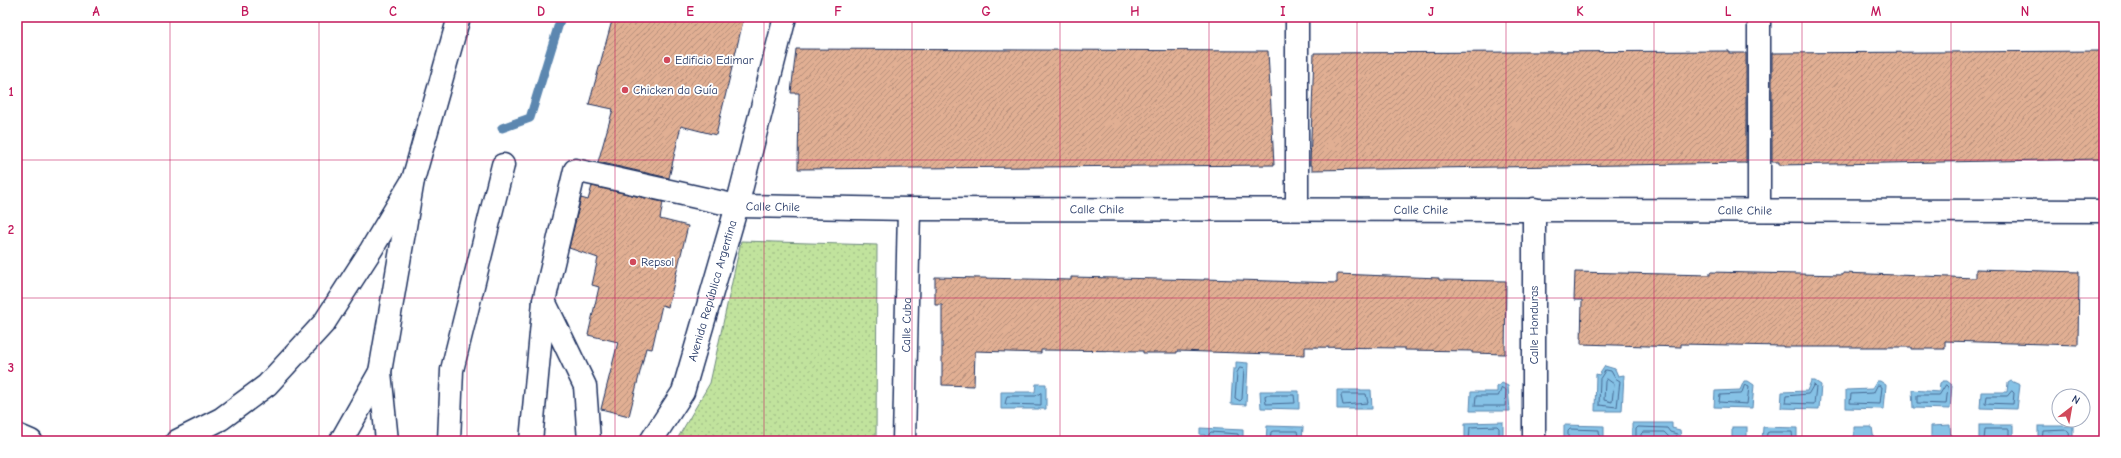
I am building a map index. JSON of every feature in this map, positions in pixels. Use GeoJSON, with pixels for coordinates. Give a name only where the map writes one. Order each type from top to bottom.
{"type":"FeatureCollection","features":[{"type":"Feature","properties":{"kind":"main road"},"geometry":{"type":"LineString","coordinates":[[387,441],[380,372],[413,180],[459,17]]}},
{"type":"Feature","properties":{"kind":"main road","name":"Avenida República Argentina"},"geometry":{"type":"LineString","coordinates":[[651,441],[683,392],[737,206],[785,17]]}},
{"type":"Feature","properties":{"kind":"main road"},"geometry":{"type":"LineString","coordinates":[[1297,17],[1297,208]]}},
{"type":"Feature","properties":{"kind":"main road"},"geometry":{"type":"LineString","coordinates":[[1759,17],[1759,210]]}},
{"type":"Feature","properties":{"kind":"main road"},"geometry":{"type":"LineString","coordinates":[[449,441],[452,370],[502,165]]}},
{"type":"Feature","properties":{"kind":"main road","name":"Calle Chile"},"geometry":{"type":"LineString","coordinates":[[544,301],[575,170],[737,206],[909,209],[1297,208],[2104,211]]}},
{"type":"Feature","properties":{"kind":"main road"},"geometry":{"type":"LineString","coordinates":[[177,441],[221,418],[267,385],[324,323],[371,250],[413,180]]}},
{"type":"Feature","properties":{"kind":"main road","name":"Calle Cuba"},"geometry":{"type":"LineString","coordinates":[[904,441],[909,209]]}},
{"type":"Feature","properties":{"kind":"main road","name":"Calle Honduras"},"geometry":{"type":"LineString","coordinates":[[1534,209],[1534,441]]}},
{"type":"Feature","properties":{"kind":"main road"},"geometry":{"type":"LineString","coordinates":[[531,441],[544,301]]}},
{"type":"Feature","properties":{"kind":"main road"},"geometry":{"type":"LineString","coordinates":[[544,301],[585,386],[589,441]]}},
{"type":"Feature","properties":{"kind":"main road"},"geometry":{"type":"LineString","coordinates":[[341,441],[380,372]]}},
{"type":"Feature","properties":{"kind":"main road"},"geometry":{"type":"LineString","coordinates":[[17,435],[31,441]]}},
{"type":"Feature","properties":{"kind":"green space"},"geometry":{"type":"Polygon","coordinates":[[[741,241],[877,245],[876,441],[676,441],[710,383],[741,241]]]}},
{"type":"Feature","properties":{"kind":"water"},"geometry":{"type":"Polygon","coordinates":[[[1236,362],[1248,363],[1246,405],[1231,404],[1233,369],[1236,369],[1236,362]]]}},
{"type":"Feature","properties":{"kind":"water"},"geometry":{"type":"Polygon","coordinates":[[[1605,366],[1615,369],[1618,376],[1624,375],[1622,411],[1595,411],[1596,374],[1599,375],[1605,366]]]}},
{"type":"Feature","properties":{"kind":"water"},"geometry":{"type":"Polygon","coordinates":[[[1744,381],[1748,381],[1754,385],[1752,408],[1714,407],[1715,391],[1740,390],[1744,381]]]}},
{"type":"Feature","properties":{"kind":"water"},"geometry":{"type":"Polygon","coordinates":[[[1811,381],[1815,381],[1821,385],[1819,409],[1781,408],[1782,392],[1807,391],[1811,381]]]}},
{"type":"Feature","properties":{"kind":"water"},"geometry":{"type":"Polygon","coordinates":[[[1877,381],[1880,381],[1886,385],[1884,409],[1846,408],[1846,390],[1872,389],[1877,381]]]}},
{"type":"Feature","properties":{"kind":"water"},"geometry":{"type":"Polygon","coordinates":[[[1947,381],[1952,385],[1950,409],[1913,408],[1912,390],[1939,392],[1940,383],[1947,381]]]}},
{"type":"Feature","properties":{"kind":"water"},"geometry":{"type":"Polygon","coordinates":[[[2011,381],[2020,385],[2017,409],[1980,408],[1981,392],[2007,392],[2008,383],[2011,381]]]}},
{"type":"Feature","properties":{"kind":"water"},"geometry":{"type":"Polygon","coordinates":[[[1502,383],[1508,386],[1510,411],[1470,411],[1471,392],[1497,392],[1497,387],[1502,383]]]}},
{"type":"Feature","properties":{"kind":"water"},"geometry":{"type":"Polygon","coordinates":[[[1036,384],[1046,384],[1046,409],[1001,409],[1001,392],[1035,392],[1036,384]]]}},
{"type":"Feature","properties":{"kind":"water"},"geometry":{"type":"Polygon","coordinates":[[[1337,390],[1371,390],[1372,409],[1337,409],[1337,390]]]}},
{"type":"Feature","properties":{"kind":"water"},"geometry":{"type":"Polygon","coordinates":[[[1260,391],[1299,391],[1299,409],[1261,408],[1260,391]]]}},
{"type":"Feature","properties":{"kind":"water"},"geometry":{"type":"Polygon","coordinates":[[[1503,422],[1503,441],[1465,441],[1465,423],[1503,422]]]}},
{"type":"Feature","properties":{"kind":"water"},"geometry":{"type":"Polygon","coordinates":[[[1632,423],[1672,423],[1672,428],[1680,430],[1681,438],[1673,441],[1632,441],[1632,423]]]}},
{"type":"Feature","properties":{"kind":"water"},"geometry":{"type":"Polygon","coordinates":[[[1564,425],[1604,426],[1604,441],[1564,441],[1564,425]]]}},
{"type":"Feature","properties":{"kind":"water"},"geometry":{"type":"Polygon","coordinates":[[[1950,425],[1951,441],[1931,441],[1931,426],[1950,425]]]}},
{"type":"Feature","properties":{"kind":"water"},"geometry":{"type":"Polygon","coordinates":[[[1979,425],[2013,425],[2013,441],[1979,441],[1979,425]]]}},
{"type":"Feature","properties":{"kind":"water"},"geometry":{"type":"Polygon","coordinates":[[[1267,426],[1303,427],[1302,441],[1266,441],[1267,426]]]}},
{"type":"Feature","properties":{"kind":"water"},"geometry":{"type":"Polygon","coordinates":[[[2038,426],[2051,426],[2051,428],[2073,428],[2073,441],[2038,441],[2038,426]]]}},
{"type":"Feature","properties":{"kind":"water"},"geometry":{"type":"Polygon","coordinates":[[[1732,427],[1747,427],[1747,441],[1732,441],[1732,427]]]}},
{"type":"Feature","properties":{"kind":"water"},"geometry":{"type":"Polygon","coordinates":[[[1763,427],[1797,428],[1797,441],[1762,441],[1763,427]]]}},
{"type":"Feature","properties":{"kind":"water"},"geometry":{"type":"Polygon","coordinates":[[[1854,427],[1872,427],[1874,441],[1854,441],[1854,427]]]}},
{"type":"Feature","properties":{"kind":"water"},"geometry":{"type":"Polygon","coordinates":[[[1200,428],[1243,430],[1243,441],[1205,441],[1205,435],[1200,435],[1200,428]]]}},
{"type":"Feature","properties":{"kind":"building","name":"Edificio Edimar"},"geometry":{"type":"Polygon","coordinates":[[[613,17],[744,17],[716,135],[681,126],[669,178],[598,162],[613,109],[589,104],[613,17]]]}},
{"type":"Feature","properties":{"kind":"building"},"geometry":{"type":"Polygon","coordinates":[[[796,49],[1268,51],[1274,165],[798,169],[799,93],[791,93],[796,49]]]}},
{"type":"Feature","properties":{"kind":"building"},"geometry":{"type":"Polygon","coordinates":[[[1729,51],[1729,53],[1746,53],[1746,163],[1312,170],[1312,165],[1310,165],[1314,53],[1729,51]]]}},
{"type":"Feature","properties":{"kind":"building"},"geometry":{"type":"Polygon","coordinates":[[[2104,51],[2104,159],[1779,165],[1779,162],[1772,162],[1772,53],[2104,51]]]}},
{"type":"Feature","properties":{"kind":"building"},"geometry":{"type":"Polygon","coordinates":[[[592,186],[663,202],[660,219],[688,226],[668,307],[662,305],[652,349],[646,348],[629,416],[601,409],[618,342],[588,335],[599,287],[592,285],[598,258],[569,248],[581,198],[588,200],[592,186]]]}},
{"type":"Feature","properties":{"kind":"building"},"geometry":{"type":"Polygon","coordinates":[[[1976,269],[2079,272],[2078,345],[1945,341],[1945,349],[1911,349],[1911,347],[1783,347],[1681,344],[1681,347],[1581,344],[1582,300],[1574,300],[1575,272],[1710,275],[1710,272],[1843,275],[1843,273],[1976,278],[1976,269]]]}},
{"type":"Feature","properties":{"kind":"building"},"geometry":{"type":"Polygon","coordinates":[[[1337,274],[1439,278],[1439,280],[1506,281],[1505,354],[1472,353],[1472,351],[1405,350],[1405,348],[1305,347],[1305,355],[1177,351],[1177,353],[1143,353],[1143,351],[1041,350],[1041,353],[975,351],[974,386],[942,385],[942,305],[935,305],[935,277],[1071,280],[1071,277],[1337,283],[1337,274]]]}},
{"type":"Feature","properties":{"kind":"waterway"},"geometry":{"type":"LineString","coordinates":[[502,128],[530,118],[561,17]]}},
{"type":"Feature","properties":{"kind":"place","name":"Edificio Edimar"},"geometry":{"type":"Point","coordinates":[667,60]}},
{"type":"Feature","properties":{"kind":"place","name":"Chicken da Guía"},"geometry":{"type":"Point","coordinates":[625,90]}},
{"type":"Feature","properties":{"kind":"place","name":"Repsol"},"geometry":{"type":"Point","coordinates":[633,262]}}]}
